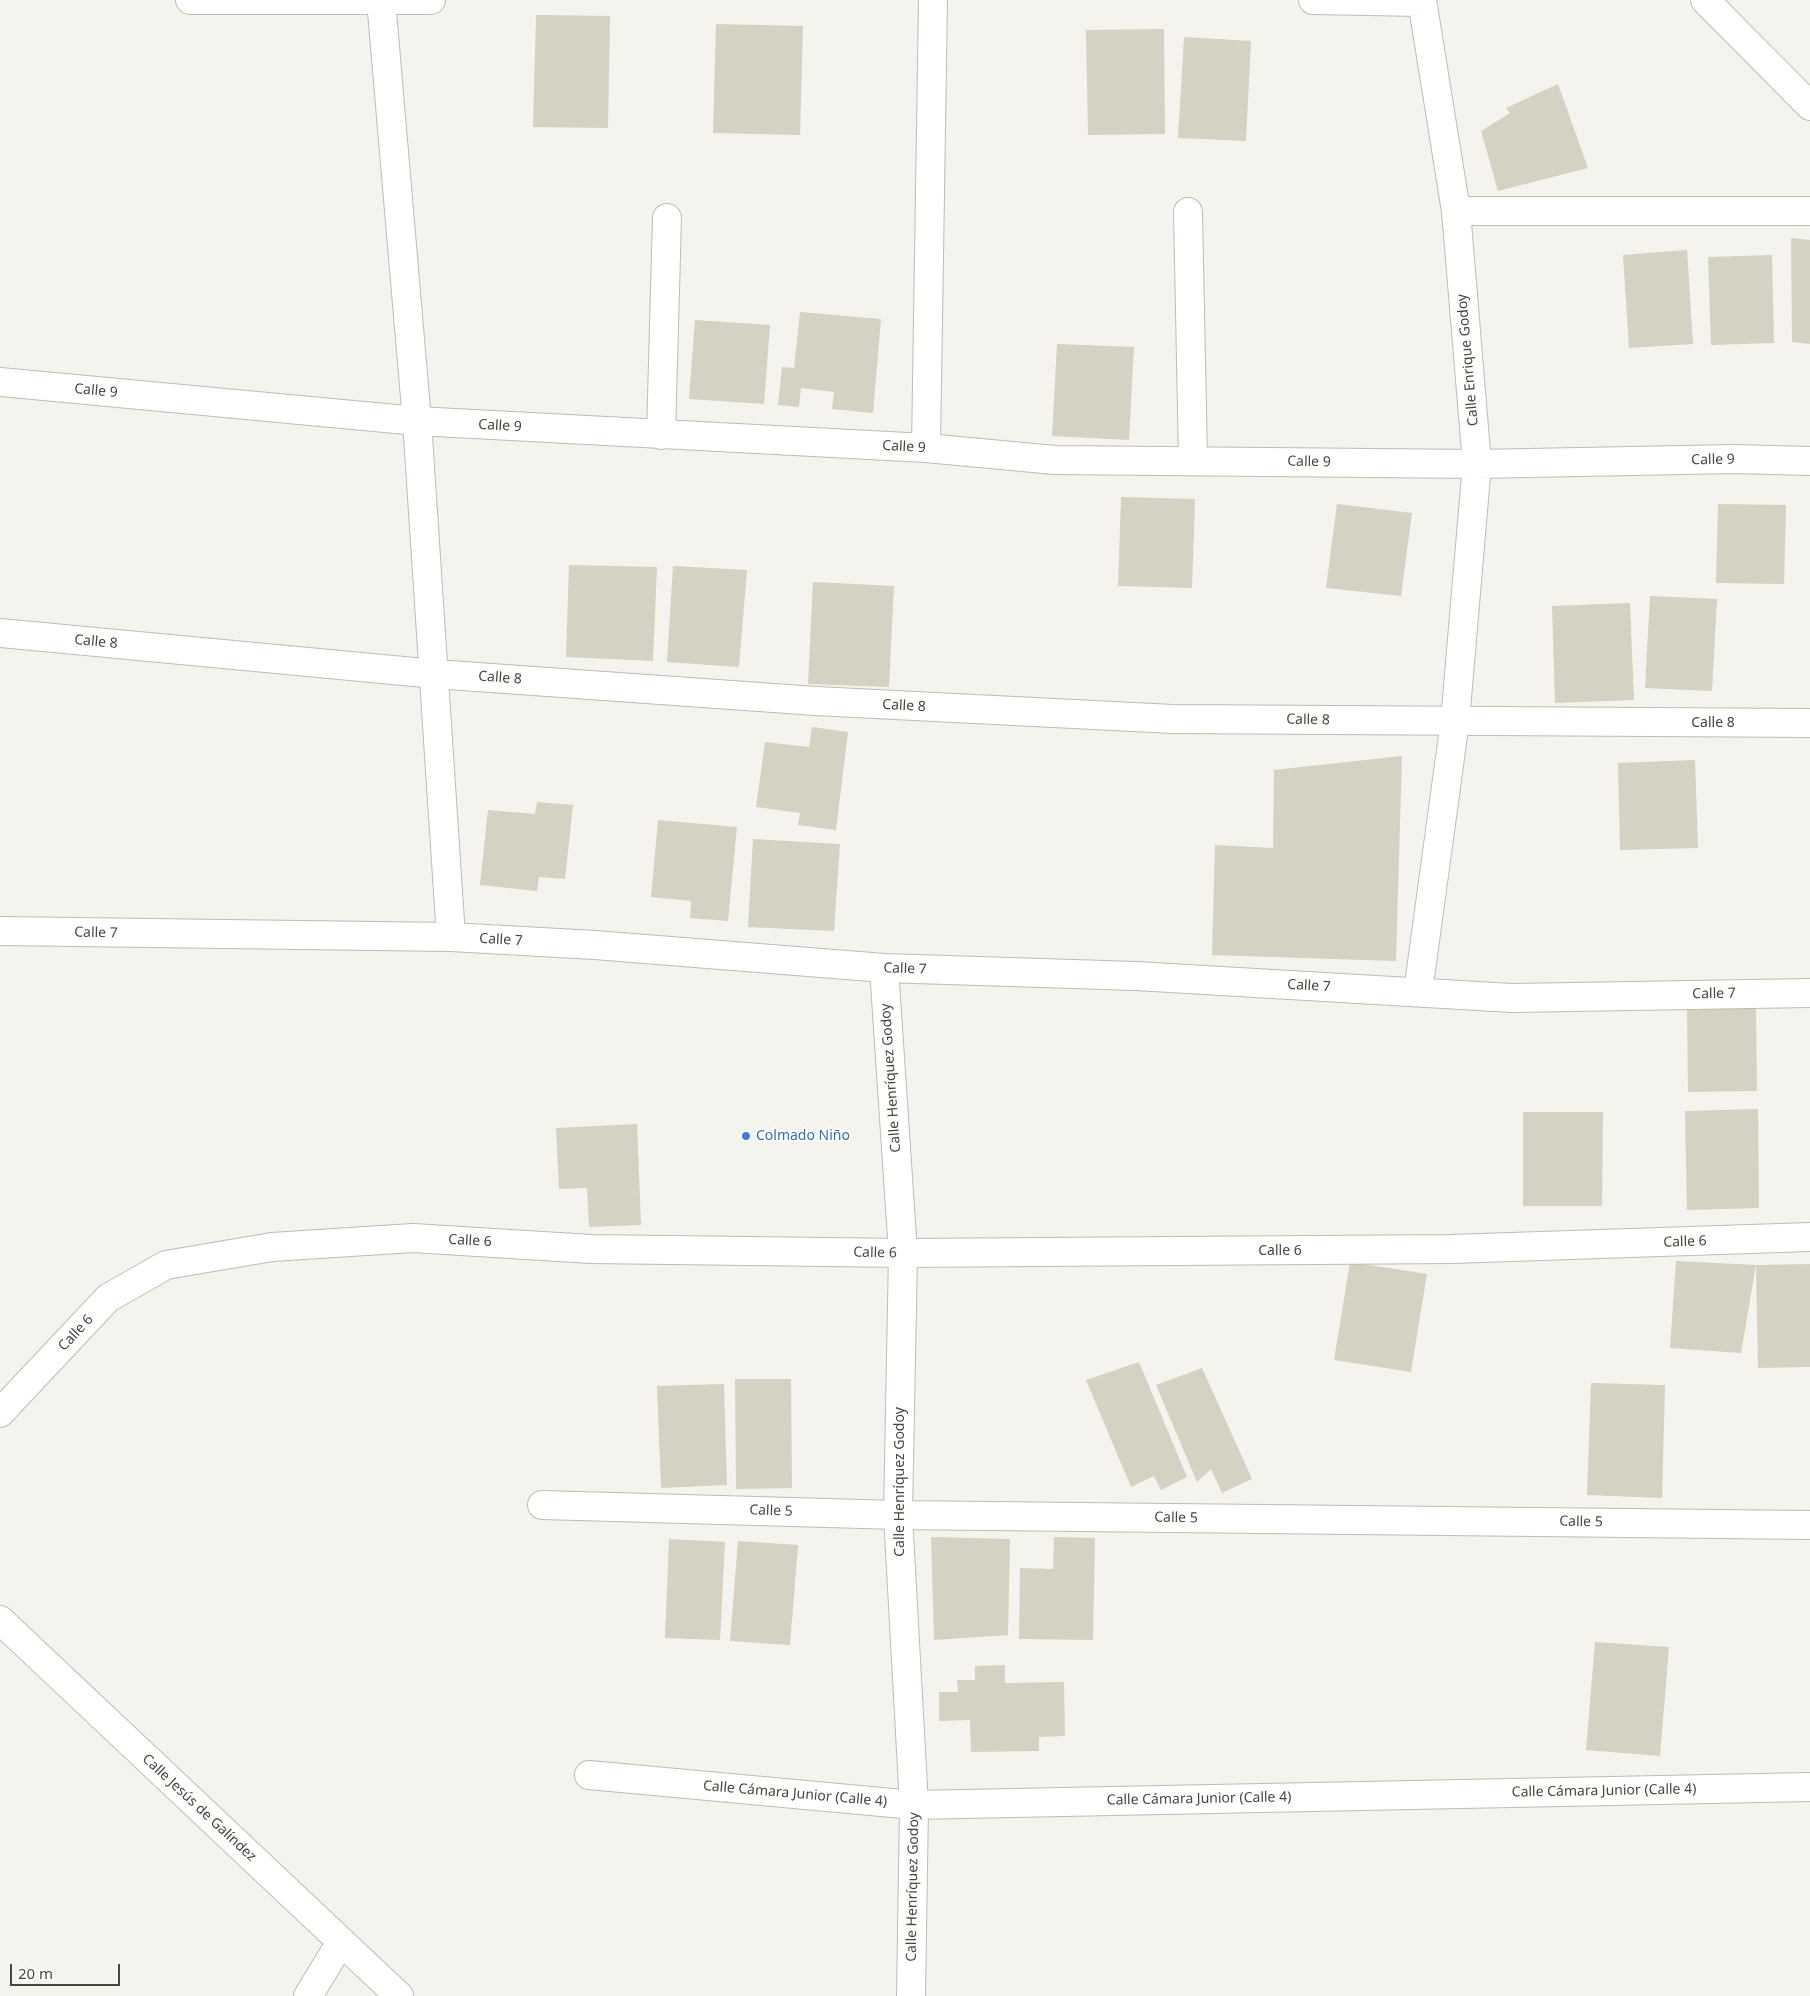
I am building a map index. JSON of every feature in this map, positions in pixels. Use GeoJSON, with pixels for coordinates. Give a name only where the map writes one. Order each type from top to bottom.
{"type":"FeatureCollection","features":[{"type":"Feature","properties":{"kind":"street"},"geometry":{"type":"LineString","coordinates":[[190,0],[431,0]]}},
{"type":"Feature","properties":{"kind":"street"},"geometry":{"type":"LineString","coordinates":[[926,448],[933,0]]}},
{"type":"Feature","properties":{"kind":"street"},"geometry":{"type":"LineString","coordinates":[[1313,0],[1422,1]]}},
{"type":"Feature","properties":{"kind":"street"},"geometry":{"type":"LineString","coordinates":[[1705,0],[1810,106]]}},
{"type":"Feature","properties":{"kind":"street"},"geometry":{"type":"LineString","coordinates":[[381,1],[417,421],[450,938]]}},
{"type":"Feature","properties":{"kind":"street","name":"Calle Enrique Godoy"},"geometry":{"type":"LineString","coordinates":[[1418,992],[1455,721],[1477,464],[1456,211],[1422,1]]}},
{"type":"Feature","properties":{"kind":"street"},"geometry":{"type":"LineString","coordinates":[[1456,211],[1810,211]]}},
{"type":"Feature","properties":{"kind":"street"},"geometry":{"type":"LineString","coordinates":[[1188,212],[1193,460]]}},
{"type":"Feature","properties":{"kind":"street"},"geometry":{"type":"LineString","coordinates":[[661,435],[666,218]]}},
{"type":"Feature","properties":{"kind":"street","name":"Calle 9"},"geometry":{"type":"LineString","coordinates":[[0,382],[417,421],[926,448],[1055,460],[1477,464],[1734,459],[1810,461]]}},
{"type":"Feature","properties":{"kind":"street","name":"Calle 8"},"geometry":{"type":"LineString","coordinates":[[0,632],[434,674],[816,701],[1173,719],[1810,723]]}},
{"type":"Feature","properties":{"kind":"street","name":"Calle 7"},"geometry":{"type":"LineString","coordinates":[[0,931],[450,938],[595,945],[884,968],[1136,976],[1512,998],[1810,993]]}},
{"type":"Feature","properties":{"kind":"street","name":"Calle Henríquez Godoy"},"geometry":{"type":"LineString","coordinates":[[884,968],[903,1253],[898,1515],[914,1805],[910,1996]]}},
{"type":"Feature","properties":{"kind":"street","name":"Calle 6"},"geometry":{"type":"LineString","coordinates":[[0,1413],[108,1298],[166,1264],[272,1247],[413,1238],[591,1249],[903,1253],[1451,1249],[1810,1237]]}},
{"type":"Feature","properties":{"kind":"street","name":"Calle 5"},"geometry":{"type":"LineString","coordinates":[[542,1505],[898,1515],[1810,1525]]}},
{"type":"Feature","properties":{"kind":"street","name":"Calle Jesús de Galíndez"},"geometry":{"type":"LineString","coordinates":[[0,1620],[399,1996]]}},
{"type":"Feature","properties":{"kind":"street","name":"Calle Cámara Junior (Calle 4)"},"geometry":{"type":"LineString","coordinates":[[589,1775],[914,1805],[1810,1787]]}},
{"type":"Feature","properties":{"kind":"street"},"geometry":{"type":"LineString","coordinates":[[308,1996],[341,1942]]}},
{"type":"Feature","properties":{"kind":"building"},"geometry":{"type":"Polygon","coordinates":[[[536,15],[610,16],[608,128],[533,127],[536,15]]]}},
{"type":"Feature","properties":{"kind":"building"},"geometry":{"type":"Polygon","coordinates":[[[716,24],[803,26],[800,135],[713,133],[716,24]]]}},
{"type":"Feature","properties":{"kind":"building"},"geometry":{"type":"Polygon","coordinates":[[[1164,29],[1165,134],[1088,135],[1086,30],[1164,29]]]}},
{"type":"Feature","properties":{"kind":"building"},"geometry":{"type":"Polygon","coordinates":[[[1184,37],[1251,41],[1246,141],[1178,138],[1184,37]]]}},
{"type":"Feature","properties":{"kind":"building"},"geometry":{"type":"Polygon","coordinates":[[[1558,84],[1588,168],[1498,191],[1481,131],[1510,113],[1506,108],[1558,84]]]}},
{"type":"Feature","properties":{"kind":"building"},"geometry":{"type":"Polygon","coordinates":[[[1791,238],[1810,240],[1810,344],[1792,342],[1791,238]]]}},
{"type":"Feature","properties":{"kind":"building"},"geometry":{"type":"Polygon","coordinates":[[[1687,250],[1693,344],[1629,348],[1623,255],[1687,250]]]}},
{"type":"Feature","properties":{"kind":"building"},"geometry":{"type":"Polygon","coordinates":[[[1772,255],[1774,343],[1711,345],[1708,257],[1772,255]]]}},
{"type":"Feature","properties":{"kind":"building"},"geometry":{"type":"Polygon","coordinates":[[[800,312],[881,319],[873,413],[832,409],[834,392],[801,388],[799,407],[778,405],[782,367],[794,368],[800,312]]]}},
{"type":"Feature","properties":{"kind":"building"},"geometry":{"type":"Polygon","coordinates":[[[695,320],[770,325],[764,404],[689,399],[695,320]]]}},
{"type":"Feature","properties":{"kind":"building"},"geometry":{"type":"Polygon","coordinates":[[[1057,344],[1134,347],[1129,440],[1052,436],[1057,344]]]}},
{"type":"Feature","properties":{"kind":"building"},"geometry":{"type":"Polygon","coordinates":[[[1121,497],[1195,499],[1192,588],[1118,586],[1121,497]]]}},
{"type":"Feature","properties":{"kind":"building"},"geometry":{"type":"Polygon","coordinates":[[[1337,504],[1412,513],[1401,596],[1326,588],[1337,504]]]}},
{"type":"Feature","properties":{"kind":"building"},"geometry":{"type":"Polygon","coordinates":[[[1718,504],[1786,505],[1784,584],[1716,583],[1718,504]]]}},
{"type":"Feature","properties":{"kind":"building"},"geometry":{"type":"Polygon","coordinates":[[[569,565],[657,567],[653,661],[566,657],[569,565]]]}},
{"type":"Feature","properties":{"kind":"building"},"geometry":{"type":"Polygon","coordinates":[[[673,566],[747,570],[739,667],[667,662],[673,566]]]}},
{"type":"Feature","properties":{"kind":"building"},"geometry":{"type":"Polygon","coordinates":[[[813,582],[894,586],[889,687],[808,684],[813,582]]]}},
{"type":"Feature","properties":{"kind":"building"},"geometry":{"type":"Polygon","coordinates":[[[1650,596],[1717,599],[1712,691],[1645,688],[1650,596]]]}},
{"type":"Feature","properties":{"kind":"building"},"geometry":{"type":"Polygon","coordinates":[[[1630,603],[1634,700],[1555,703],[1552,606],[1630,603]]]}},
{"type":"Feature","properties":{"kind":"building"},"geometry":{"type":"Polygon","coordinates":[[[812,727],[848,732],[836,830],[798,825],[800,813],[756,807],[765,742],[809,747],[812,727]]]}},
{"type":"Feature","properties":{"kind":"building"},"geometry":{"type":"Polygon","coordinates":[[[1402,756],[1396,961],[1212,955],[1215,845],[1273,848],[1274,770],[1402,756]]]}},
{"type":"Feature","properties":{"kind":"building"},"geometry":{"type":"Polygon","coordinates":[[[1695,760],[1698,848],[1620,850],[1618,763],[1695,760]]]}},
{"type":"Feature","properties":{"kind":"building"},"geometry":{"type":"Polygon","coordinates":[[[537,802],[573,805],[565,879],[539,877],[537,891],[480,885],[488,810],[535,814],[537,802]]]}},
{"type":"Feature","properties":{"kind":"building"},"geometry":{"type":"Polygon","coordinates":[[[658,820],[737,827],[728,921],[690,918],[691,901],[651,897],[658,820]]]}},
{"type":"Feature","properties":{"kind":"building"},"geometry":{"type":"Polygon","coordinates":[[[753,839],[840,844],[834,931],[748,927],[753,839]]]}},
{"type":"Feature","properties":{"kind":"building"},"geometry":{"type":"Polygon","coordinates":[[[1756,1007],[1757,1091],[1688,1092],[1687,1008],[1756,1007]]]}},
{"type":"Feature","properties":{"kind":"building"},"geometry":{"type":"Polygon","coordinates":[[[1758,1109],[1759,1208],[1687,1210],[1685,1111],[1758,1109]]]}},
{"type":"Feature","properties":{"kind":"building"},"geometry":{"type":"Polygon","coordinates":[[[1523,1112],[1603,1112],[1602,1206],[1523,1206],[1523,1112]]]}},
{"type":"Feature","properties":{"kind":"building"},"geometry":{"type":"Polygon","coordinates":[[[637,1124],[641,1225],[589,1227],[587,1188],[559,1189],[556,1128],[637,1124]]]}},
{"type":"Feature","properties":{"kind":"building"},"geometry":{"type":"Polygon","coordinates":[[[1676,1261],[1756,1265],[1741,1353],[1670,1348],[1676,1261]]]}},
{"type":"Feature","properties":{"kind":"building"},"geometry":{"type":"Polygon","coordinates":[[[1350,1262],[1427,1274],[1411,1372],[1334,1360],[1350,1262]]]}},
{"type":"Feature","properties":{"kind":"building"},"geometry":{"type":"Polygon","coordinates":[[[1810,1264],[1810,1367],[1758,1368],[1756,1265],[1810,1264]]]}},
{"type":"Feature","properties":{"kind":"building"},"geometry":{"type":"Polygon","coordinates":[[[1139,1362],[1187,1477],[1161,1490],[1154,1476],[1131,1487],[1086,1380],[1139,1362]]]}},
{"type":"Feature","properties":{"kind":"building"},"geometry":{"type":"Polygon","coordinates":[[[1202,1368],[1252,1479],[1222,1493],[1211,1469],[1197,1482],[1156,1385],[1202,1368]]]}},
{"type":"Feature","properties":{"kind":"building"},"geometry":{"type":"Polygon","coordinates":[[[735,1379],[791,1379],[792,1488],[736,1489],[735,1379]]]}},
{"type":"Feature","properties":{"kind":"building"},"geometry":{"type":"Polygon","coordinates":[[[1591,1383],[1665,1385],[1662,1498],[1587,1495],[1591,1383]]]}},
{"type":"Feature","properties":{"kind":"building"},"geometry":{"type":"Polygon","coordinates":[[[724,1384],[727,1485],[661,1488],[657,1386],[724,1384]]]}},
{"type":"Feature","properties":{"kind":"building"},"geometry":{"type":"Polygon","coordinates":[[[931,1537],[1010,1539],[1008,1635],[934,1640],[931,1537]]]}},
{"type":"Feature","properties":{"kind":"building"},"geometry":{"type":"Polygon","coordinates":[[[1054,1537],[1095,1538],[1093,1640],[1019,1639],[1020,1568],[1053,1569],[1054,1537]]]}},
{"type":"Feature","properties":{"kind":"building"},"geometry":{"type":"Polygon","coordinates":[[[669,1539],[725,1542],[720,1640],[665,1638],[669,1539]]]}},
{"type":"Feature","properties":{"kind":"building"},"geometry":{"type":"Polygon","coordinates":[[[738,1541],[798,1545],[790,1645],[730,1641],[738,1541]]]}},
{"type":"Feature","properties":{"kind":"building"},"geometry":{"type":"Polygon","coordinates":[[[1595,1642],[1669,1647],[1660,1756],[1586,1750],[1595,1642]]]}},
{"type":"Feature","properties":{"kind":"building"},"geometry":{"type":"Polygon","coordinates":[[[1005,1665],[1005,1683],[1064,1682],[1065,1736],[1039,1737],[1039,1751],[971,1752],[970,1720],[939,1721],[939,1692],[958,1692],[957,1680],[975,1680],[975,1666],[1005,1665]]]}},
{"type":"Feature","properties":{"kind":"place","name":"Colmado Niño"},"geometry":{"type":"Point","coordinates":[746,1136]}}]}
